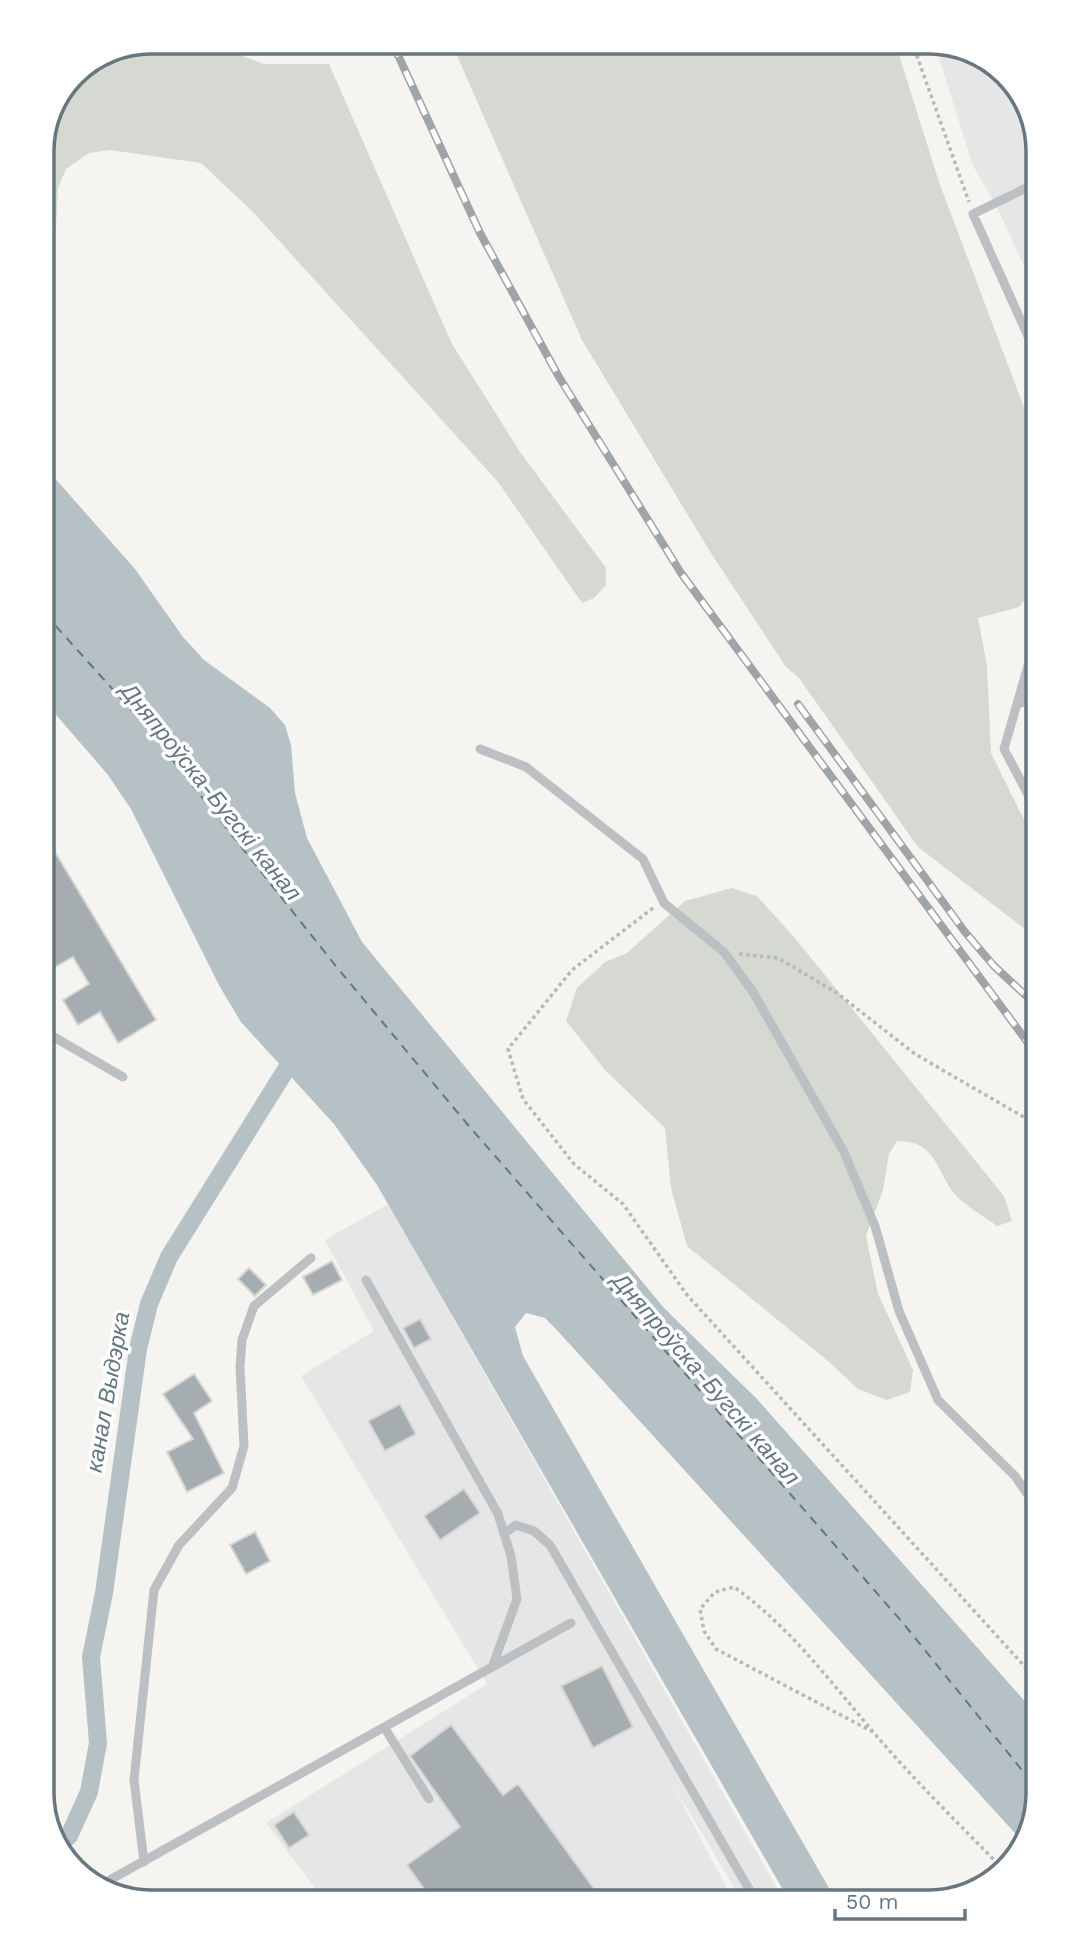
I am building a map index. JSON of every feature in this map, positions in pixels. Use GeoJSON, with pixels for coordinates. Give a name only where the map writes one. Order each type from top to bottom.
{"type":"FeatureCollection","features":[{"type":"Feature","properties":{"kind":"lane"},"geometry":{"type":"LineString","coordinates":[[1026,188],[973,214],[1026,332]]}},
{"type":"Feature","properties":{"kind":"lane"},"geometry":{"type":"LineString","coordinates":[[1026,674],[1004,749],[1026,791]]}},
{"type":"Feature","properties":{"kind":"lane"},"geometry":{"type":"LineString","coordinates":[[1018,704],[1026,701]]}},
{"type":"Feature","properties":{"kind":"lane"},"geometry":{"type":"LineString","coordinates":[[480,749],[526,768],[643,859],[664,903],[724,952],[753,992],[844,1152],[875,1226],[899,1311],[938,1400],[1015,1475],[1026,1492]]}},
{"type":"Feature","properties":{"kind":"lane"},"geometry":{"type":"LineString","coordinates":[[54,1037],[123,1077]]}},
{"type":"Feature","properties":{"kind":"lane"},"geometry":{"type":"LineString","coordinates":[[144,1862],[134,1780],[154,1590],[179,1545],[232,1488],[244,1446],[242,1340],[254,1306],[311,1258]]}},
{"type":"Feature","properties":{"kind":"lane"},"geometry":{"type":"LineString","coordinates":[[366,1280],[498,1514],[517,1599],[493,1665]]}},
{"type":"Feature","properties":{"kind":"lane"},"geometry":{"type":"LineString","coordinates":[[504,1534],[516,1525],[534,1531],[550,1545],[750,1890]]}},
{"type":"Feature","properties":{"kind":"lane"},"geometry":{"type":"LineString","coordinates":[[109,1881],[571,1623]]}},
{"type":"Feature","properties":{"kind":"lane"},"geometry":{"type":"LineString","coordinates":[[384,1727],[429,1799]]}},
{"type":"Feature","properties":{"kind":"path"},"geometry":{"type":"LineString","coordinates":[[916,54],[973,214]]}},
{"type":"Feature","properties":{"kind":"path"},"geometry":{"type":"LineString","coordinates":[[664,903],[646,912],[572,970],[508,1049],[523,1099],[574,1164],[623,1204],[687,1295],[1026,1668]]}},
{"type":"Feature","properties":{"kind":"path"},"geometry":{"type":"LineString","coordinates":[[724,952],[778,958],[837,993],[915,1054],[1026,1118]]}},
{"type":"Feature","properties":{"kind":"path"},"geometry":{"type":"LineString","coordinates":[[873,1732],[716,1649],[704,1631],[700,1609],[715,1592],[734,1587],[766,1610],[873,1732],[997,1862]]}},
{"type":"Feature","properties":{"kind":"shaded area"},"geometry":{"type":"Polygon","coordinates":[[[151,54],[237,54],[264,64],[329,64],[452,344],[520,452],[606,568],[606,585],[594,598],[582,603],[498,482],[253,212],[201,163],[110,150],[89,153],[66,169],[58,188],[56,228],[56,132],[71,97],[97,71],[132,56],[151,54]]]}},
{"type":"Feature","properties":{"kind":"shaded area"},"geometry":{"type":"Polygon","coordinates":[[[456,54],[899,54],[939,182],[1026,413],[1026,599],[1019,607],[978,618],[987,666],[991,753],[1026,824],[1026,930],[918,847],[799,678],[786,667],[709,550],[582,340],[456,54]]]}},
{"type":"Feature","properties":{"kind":"shaded area"},"geometry":{"type":"Polygon","coordinates":[[[938,54],[972,64],[993,78],[1009,97],[1018,114],[1026,151],[1026,270],[995,203],[973,166],[938,54]]]}},
{"type":"Feature","properties":{"kind":"shaded area"},"geometry":{"type":"Polygon","coordinates":[[[732,888],[757,896],[794,937],[1004,1196],[1012,1221],[997,1226],[974,1210],[953,1192],[927,1151],[910,1142],[897,1141],[889,1154],[883,1190],[866,1236],[878,1294],[913,1370],[910,1392],[887,1400],[858,1389],[828,1361],[687,1246],[671,1188],[665,1128],[605,1070],[566,1021],[577,988],[605,962],[627,953],[685,901],[732,888]]]}},
{"type":"Feature","properties":{"kind":"shaded area"},"geometry":{"type":"Polygon","coordinates":[[[388,1204],[778,1890],[735,1890],[670,1780],[728,1890],[316,1890],[266,1823],[487,1684],[301,1376],[374,1331],[325,1240],[388,1204]]]}},
{"type":"Feature","properties":{"kind":"water","name":"Дняпроўска-Бугскі канал"},"geometry":{"type":"Polygon","coordinates":[[[54,477],[135,569],[183,637],[204,660],[270,708],[285,725],[291,745],[295,793],[307,838],[362,942],[664,1308],[757,1399],[1026,1703],[1026,1793],[1016,1835],[555,1328],[545,1318],[526,1313],[515,1327],[523,1356],[830,1890],[783,1890],[377,1185],[334,1124],[241,1022],[220,987],[131,809],[108,775],[54,712],[54,477]]]}},
{"type":"Feature","properties":{"kind":"building"},"geometry":{"type":"Polygon","coordinates":[[[54,850],[156,1020],[118,1043],[100,1012],[78,1025],[63,1000],[89,984],[73,957],[54,968],[54,850]]]}},
{"type":"Feature","properties":{"kind":"building"},"geometry":{"type":"Polygon","coordinates":[[[332,1261],[342,1280],[313,1295],[303,1277],[332,1261]]]}},
{"type":"Feature","properties":{"kind":"building"},"geometry":{"type":"Polygon","coordinates":[[[249,1268],[266,1285],[255,1296],[238,1279],[249,1268]]]}},
{"type":"Feature","properties":{"kind":"building"},"geometry":{"type":"Polygon","coordinates":[[[420,1319],[431,1339],[414,1348],[403,1328],[420,1319]]]}},
{"type":"Feature","properties":{"kind":"building"},"geometry":{"type":"Polygon","coordinates":[[[194,1374],[212,1401],[194,1413],[224,1473],[187,1492],[167,1452],[193,1439],[163,1394],[194,1374]]]}},
{"type":"Feature","properties":{"kind":"building"},"geometry":{"type":"Polygon","coordinates":[[[400,1404],[416,1434],[385,1451],[368,1421],[400,1404]]]}},
{"type":"Feature","properties":{"kind":"building"},"geometry":{"type":"Polygon","coordinates":[[[464,1489],[480,1513],[440,1540],[424,1516],[464,1489]]]}},
{"type":"Feature","properties":{"kind":"building"},"geometry":{"type":"Polygon","coordinates":[[[255,1532],[270,1561],[246,1574],[230,1545],[255,1532]]]}},
{"type":"Feature","properties":{"kind":"building"},"geometry":{"type":"Polygon","coordinates":[[[602,1666],[633,1727],[593,1748],[561,1686],[602,1666]]]}},
{"type":"Feature","properties":{"kind":"building"},"geometry":{"type":"Polygon","coordinates":[[[451,1725],[503,1795],[518,1784],[595,1890],[425,1890],[407,1865],[460,1827],[410,1756],[451,1725]]]}},
{"type":"Feature","properties":{"kind":"building"},"geometry":{"type":"Polygon","coordinates":[[[294,1812],[309,1835],[289,1848],[274,1825],[294,1812]]]}},
{"type":"Feature","properties":{"kind":"waterway","name":"канал Выдэрка"},"geometry":{"type":"LineString","coordinates":[[66,1838],[89,1792],[98,1743],[91,1657],[104,1593],[138,1349],[149,1304],[169,1257],[297,1052]]}},
{"type":"Feature","properties":{"kind":"ferry route"},"geometry":{"type":"LineString","coordinates":[[54,624],[143,723],[335,965],[468,1125],[903,1623],[1026,1775]]}},
{"type":"Feature","properties":{"kind":"railway"},"geometry":{"type":"LineString","coordinates":[[398,54],[480,233],[559,377],[681,573],[1026,1040]]}},
{"type":"Feature","properties":{"kind":"railway"},"geometry":{"type":"LineString","coordinates":[[798,704],[965,932],[994,966],[1026,996]]}}]}
